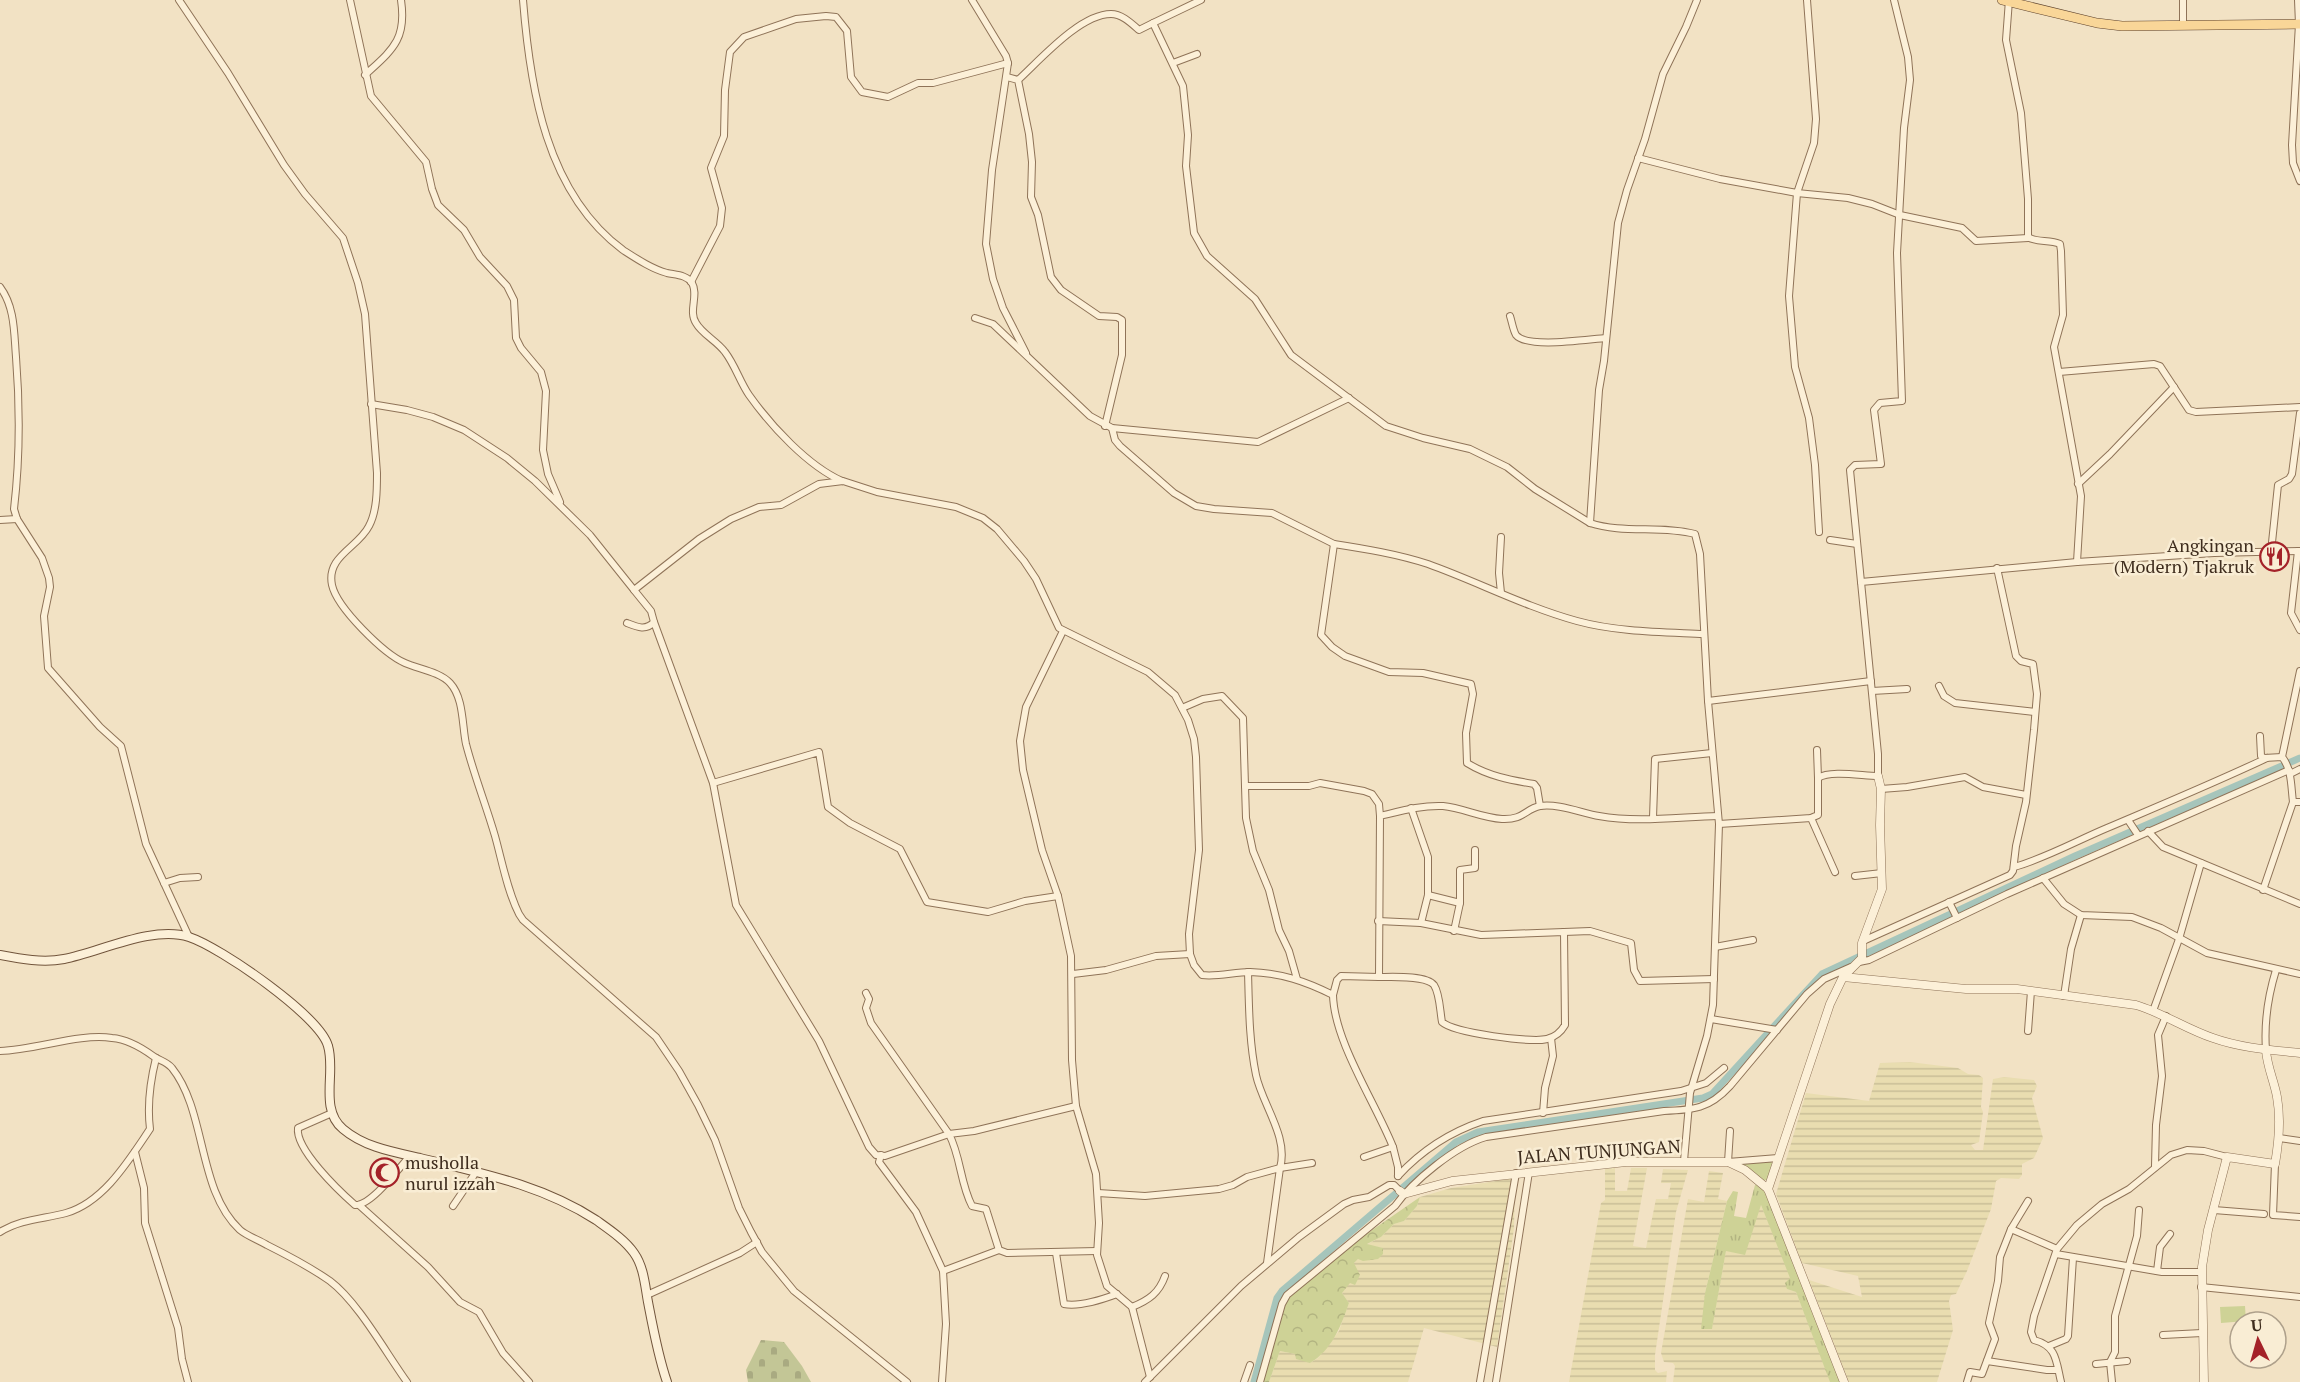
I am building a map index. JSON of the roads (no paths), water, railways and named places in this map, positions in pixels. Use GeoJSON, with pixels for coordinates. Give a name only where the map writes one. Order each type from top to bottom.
{"type":"FeatureCollection","features":[{"type":"Feature","properties":{"kind":"main road"},"geometry":{"type":"LineString","coordinates":[[2006,0],[2097,23],[2122,26],[2299,24]]}},
{"type":"Feature","properties":{"kind":"main road"},"geometry":{"type":"LineString","coordinates":[[0,955],[38,961],[62,960],[150,936],[189,937],[250,972],[287,999],[324,1035],[330,1056],[329,1090],[332,1113],[341,1128],[357,1139],[410,1156],[493,1175],[543,1192],[578,1208],[611,1230],[635,1254],[641,1267],[658,1352],[668,1382]]}},
{"type":"Feature","properties":{"kind":"street"},"geometry":{"type":"LineString","coordinates":[[179,0],[228,73],[284,165],[305,194],[343,238],[358,283],[365,314],[377,473],[372,518],[368,529],[340,556],[333,567],[332,584],[335,596],[365,632],[389,653],[403,662],[441,676],[450,682],[455,690],[466,745],[519,914],[656,1037],[698,1105],[715,1140],[739,1208],[756,1242],[794,1291],[907,1382]]}},
{"type":"Feature","properties":{"kind":"street"},"geometry":{"type":"LineString","coordinates":[[350,0],[371,96],[426,162],[438,205],[464,230],[480,257],[507,285],[514,300],[516,338],[521,348],[541,372],[546,391],[543,450],[548,474],[562,506]]}},
{"type":"Feature","properties":{"kind":"street"},"geometry":{"type":"LineString","coordinates":[[365,75],[397,43],[401,33],[401,0]]}},
{"type":"Feature","properties":{"kind":"street"},"geometry":{"type":"LineString","coordinates":[[523,0],[529,61],[540,117],[546,137],[577,200],[603,232],[624,250],[652,267],[686,278],[691,282],[694,289],[692,311],[697,325],[725,352],[748,394],[776,427],[826,474],[878,492],[956,507],[983,518],[997,529],[1024,561],[1039,585],[1056,624],[1063,631],[1148,672],[1175,695],[1194,739],[1199,850],[1189,934],[1190,954],[1194,965],[1202,975],[1248,972],[1297,979],[1333,995]]}},
{"type":"Feature","properties":{"kind":"street"},"geometry":{"type":"LineString","coordinates":[[972,0],[1008,63],[992,170],[986,244],[991,271],[1003,308],[1029,358]]}},
{"type":"Feature","properties":{"kind":"street"},"geometry":{"type":"LineString","coordinates":[[1018,80],[1049,50],[1089,20],[1112,14],[1123,17],[1139,30],[1201,0]]}},
{"type":"Feature","properties":{"kind":"street"},"geometry":{"type":"LineString","coordinates":[[1590,523],[1599,390],[1618,223],[1663,74],[1697,0]]}},
{"type":"Feature","properties":{"kind":"street"},"geometry":{"type":"LineString","coordinates":[[1807,0],[1816,119],[1814,143],[1797,193],[1790,305],[1795,367],[1809,418],[1819,532]]}},
{"type":"Feature","properties":{"kind":"street"},"geometry":{"type":"LineString","coordinates":[[1768,1189],[1830,1004],[1843,977],[1860,954],[1880,896],[1881,789],[1850,470],[1855,465],[1881,464],[1874,410],[1880,403],[1902,401],[1901,333],[1897,283],[1904,128],[1910,80],[1908,57],[1894,0]]}},
{"type":"Feature","properties":{"kind":"street"},"geometry":{"type":"LineString","coordinates":[[2006,0],[2007,40],[2021,113],[2026,161],[2028,238]]}},
{"type":"Feature","properties":{"kind":"street"},"geometry":{"type":"LineString","coordinates":[[2183,0],[2183,25]]}},
{"type":"Feature","properties":{"kind":"street"},"geometry":{"type":"LineString","coordinates":[[2298,0],[2299,24],[2292,145],[2293,163],[2300,181]]}},
{"type":"Feature","properties":{"kind":"street"},"geometry":{"type":"LineString","coordinates":[[691,282],[720,226],[722,208],[711,168],[724,136],[725,90],[730,52],[744,37],[796,19],[836,17],[847,31],[851,77],[862,92],[888,96],[918,83],[933,83],[1008,63]]}},
{"type":"Feature","properties":{"kind":"street"},"geometry":{"type":"LineString","coordinates":[[1153,23],[1184,86],[1187,109],[1186,166],[1191,225],[1207,256],[1255,299],[1292,355],[1386,426],[1423,438],[1470,449],[1507,467],[1535,489],[1590,523],[1601,526],[1671,530],[1695,534],[1700,554],[1708,701],[1719,820],[1711,1019],[1691,1091],[1684,1161]]}},
{"type":"Feature","properties":{"kind":"street"},"geometry":{"type":"LineString","coordinates":[[1173,63],[1197,54]]}},
{"type":"Feature","properties":{"kind":"street"},"geometry":{"type":"LineString","coordinates":[[1007,77],[1018,80]]}},
{"type":"Feature","properties":{"kind":"street"},"geometry":{"type":"LineString","coordinates":[[1018,80],[1029,134],[1031,197],[1042,233],[1051,277],[1061,290],[1099,316],[1122,320],[1122,355],[1109,427],[1120,446],[1174,493],[1196,506],[1272,513],[1334,544],[1380,552],[1426,564],[1579,622],[1629,630],[1704,634]]}},
{"type":"Feature","properties":{"kind":"street"},"geometry":{"type":"LineString","coordinates":[[1638,158],[1720,178],[1797,193],[1848,198],[1900,215],[1962,228],[1976,241],[2028,238],[2053,240],[2060,244],[2064,309],[2054,347],[2081,496],[2077,562]]}},
{"type":"Feature","properties":{"kind":"street"},"geometry":{"type":"LineString","coordinates":[[0,286],[13,318],[18,378],[20,439],[14,509],[17,519],[42,558],[49,578],[50,587],[44,616],[48,668],[100,728],[121,746],[146,844],[189,937]]}},
{"type":"Feature","properties":{"kind":"street"},"geometry":{"type":"LineString","coordinates":[[1510,316],[1516,335],[1524,340],[1557,342],[1606,338]]}},
{"type":"Feature","properties":{"kind":"street"},"geometry":{"type":"LineString","coordinates":[[975,318],[993,324],[1089,416],[1109,427],[1258,442],[1349,398]]}},
{"type":"Feature","properties":{"kind":"street"},"geometry":{"type":"LineString","coordinates":[[2059,372],[2154,364],[2160,366],[2189,410],[2196,412],[2300,407]]}},
{"type":"Feature","properties":{"kind":"street"},"geometry":{"type":"LineString","coordinates":[[2078,484],[2174,387]]}},
{"type":"Feature","properties":{"kind":"street"},"geometry":{"type":"LineString","coordinates":[[371,404],[407,410],[464,430],[507,458],[562,506],[617,566],[651,610],[713,783],[736,905],[819,1041],[869,1147],[876,1155],[885,1156],[949,1134],[974,1131],[1076,1106]]}},
{"type":"Feature","properties":{"kind":"street"},"geometry":{"type":"LineString","coordinates":[[2271,552],[2275,496],[2278,485],[2289,479],[2292,474],[2300,414]]}},
{"type":"Feature","properties":{"kind":"street"},"geometry":{"type":"LineString","coordinates":[[634,590],[699,539],[731,519],[759,507],[781,505],[819,484],[843,481]]}},
{"type":"Feature","properties":{"kind":"street"},"geometry":{"type":"LineString","coordinates":[[0,520],[17,519]]}},
{"type":"Feature","properties":{"kind":"street"},"geometry":{"type":"LineString","coordinates":[[1501,537],[1499,573],[1501,593]]}},
{"type":"Feature","properties":{"kind":"street"},"geometry":{"type":"LineString","coordinates":[[1830,540],[1857,544]]}},
{"type":"Feature","properties":{"kind":"street"},"geometry":{"type":"LineString","coordinates":[[1334,544],[1321,634],[1324,638],[1345,656],[1389,672],[1423,673],[1471,684],[1473,694],[1466,733],[1467,763],[1482,772],[1500,778],[1534,784],[1538,788],[1540,806]]}},
{"type":"Feature","properties":{"kind":"street"},"geometry":{"type":"LineString","coordinates":[[1861,582],[2077,562],[2214,553],[2299,551],[2291,613],[2300,630]]}},
{"type":"Feature","properties":{"kind":"street"},"geometry":{"type":"LineString","coordinates":[[1147,1380],[1240,1286],[1344,1204],[1397,1189],[1470,1142],[1486,1137],[1708,1105],[1720,1097],[1807,993],[1824,979],[1860,954],[2010,875],[2014,867],[2026,795],[2037,694],[2033,664],[2021,661],[2016,656],[1997,568]]}},
{"type":"Feature","properties":{"kind":"street"},"geometry":{"type":"LineString","coordinates":[[627,623],[639,628],[654,622]]}},
{"type":"Feature","properties":{"kind":"street"},"geometry":{"type":"LineString","coordinates":[[1063,631],[1026,707],[1020,741],[1023,770],[1030,807],[1058,896],[1068,938],[1073,974],[1070,1041],[1076,1106],[1091,1153],[1098,1193],[1096,1251],[1104,1280],[1111,1291],[1132,1307],[1147,1380]]}},
{"type":"Feature","properties":{"kind":"street"},"geometry":{"type":"LineString","coordinates":[[2262,890],[2296,802],[2289,771],[2283,758],[2300,671]]}},
{"type":"Feature","properties":{"kind":"street"},"geometry":{"type":"LineString","coordinates":[[1708,701],[1871,681]]}},
{"type":"Feature","properties":{"kind":"street"},"geometry":{"type":"LineString","coordinates":[[1939,686],[1944,696],[1955,703],[2035,712]]}},
{"type":"Feature","properties":{"kind":"street"},"geometry":{"type":"LineString","coordinates":[[1872,691],[1907,688]]}},
{"type":"Feature","properties":{"kind":"street"},"geometry":{"type":"LineString","coordinates":[[1182,708],[1203,699],[1222,696],[1243,718],[1246,818],[1253,851],[1269,890],[1279,930],[1289,951],[1297,979]]}},
{"type":"Feature","properties":{"kind":"street"},"geometry":{"type":"LineString","coordinates":[[2260,736],[2262,757],[2283,758]]}},
{"type":"Feature","properties":{"kind":"street"},"geometry":{"type":"LineString","coordinates":[[1380,816],[1411,808],[1444,806],[1489,818],[1506,819],[1521,817],[1540,806],[1574,810],[1598,816],[1719,820],[1811,818],[1818,815],[1817,750]]}},
{"type":"Feature","properties":{"kind":"street"},"geometry":{"type":"LineString","coordinates":[[713,783],[819,752],[828,807],[850,823],[900,849],[927,902],[986,912],[1024,901],[1058,896]]}},
{"type":"Feature","properties":{"kind":"street"},"geometry":{"type":"LineString","coordinates":[[1653,818],[1655,759],[1712,753]]}},
{"type":"Feature","properties":{"kind":"street"},"geometry":{"type":"LineString","coordinates":[[2014,867],[2031,862],[2189,794],[2267,758]]}},
{"type":"Feature","properties":{"kind":"street"},"geometry":{"type":"LineString","coordinates":[[1860,954],[1869,960],[2137,835],[2289,771],[2300,770]]}},
{"type":"Feature","properties":{"kind":"street"},"geometry":{"type":"LineString","coordinates":[[1818,778],[1827,774],[1878,776]]}},
{"type":"Feature","properties":{"kind":"street"},"geometry":{"type":"LineString","coordinates":[[1881,789],[1965,777],[1983,787],[2026,795]]}},
{"type":"Feature","properties":{"kind":"street"},"geometry":{"type":"LineString","coordinates":[[1245,786],[1308,786],[1320,783],[1372,794],[1379,804],[1380,816],[1379,977]]}},
{"type":"Feature","properties":{"kind":"street"},"geometry":{"type":"LineString","coordinates":[[1411,808],[1428,857],[1428,895],[1421,923]]}},
{"type":"Feature","properties":{"kind":"street"},"geometry":{"type":"LineString","coordinates":[[1811,818],[1834,872]]}},
{"type":"Feature","properties":{"kind":"street"},"geometry":{"type":"LineString","coordinates":[[2128,820],[2137,835]]}},
{"type":"Feature","properties":{"kind":"street"},"geometry":{"type":"LineString","coordinates":[[2148,831],[2163,847],[2300,904]]}},
{"type":"Feature","properties":{"kind":"street"},"geometry":{"type":"LineString","coordinates":[[1454,931],[1460,903],[1460,870],[1475,868],[1475,850]]}},
{"type":"Feature","properties":{"kind":"street"},"geometry":{"type":"LineString","coordinates":[[2153,1011],[2179,939],[2201,863]]}},
{"type":"Feature","properties":{"kind":"street"},"geometry":{"type":"LineString","coordinates":[[1855,876],[1882,873]]}},
{"type":"Feature","properties":{"kind":"street"},"geometry":{"type":"LineString","coordinates":[[164,883],[180,878],[198,877]]}},
{"type":"Feature","properties":{"kind":"street"},"geometry":{"type":"LineString","coordinates":[[2043,878],[2064,904],[2081,915],[2132,918],[2161,928],[2207,953],[2300,974]]}},
{"type":"Feature","properties":{"kind":"street"},"geometry":{"type":"LineString","coordinates":[[1428,895],[1460,903]]}},
{"type":"Feature","properties":{"kind":"street"},"geometry":{"type":"LineString","coordinates":[[1951,905],[1957,917]]}},
{"type":"Feature","properties":{"kind":"street"},"geometry":{"type":"LineString","coordinates":[[2064,996],[2071,949],[2081,915]]}},
{"type":"Feature","properties":{"kind":"street"},"geometry":{"type":"LineString","coordinates":[[1378,921],[1421,923],[1454,931],[1481,934],[1590,931],[1631,943],[1634,970],[1640,981],[1714,979]]}},
{"type":"Feature","properties":{"kind":"street"},"geometry":{"type":"LineString","coordinates":[[1260,1382],[1282,1304],[1287,1295],[1395,1206],[1398,1167],[1393,1147],[1341,1035],[1333,1009],[1333,995],[1337,980],[1341,976],[1379,977],[1410,978],[1432,983],[1436,989],[1442,1022],[1449,1027],[1497,1036],[1551,1038],[1563,1030],[1567,1019],[1564,932]]}},
{"type":"Feature","properties":{"kind":"street"},"geometry":{"type":"LineString","coordinates":[[1714,947],[1753,940]]}},
{"type":"Feature","properties":{"kind":"street"},"geometry":{"type":"LineString","coordinates":[[1073,974],[1106,970],[1156,956],[1190,954]]}},
{"type":"Feature","properties":{"kind":"street"},"geometry":{"type":"LineString","coordinates":[[2269,1215],[2279,1138],[2277,1095],[2267,1066],[2265,1035],[2267,1005],[2276,970]]}},
{"type":"Feature","properties":{"kind":"street"},"geometry":{"type":"LineString","coordinates":[[1248,972],[1250,1028],[1256,1076],[1282,1153],[1267,1263]]}},
{"type":"Feature","properties":{"kind":"street"},"geometry":{"type":"LineString","coordinates":[[1843,977],[1966,988],[2031,991],[2136,1005],[2215,1039],[2266,1050],[2300,1053]]}},
{"type":"Feature","properties":{"kind":"street"},"geometry":{"type":"LineString","coordinates":[[2028,1031],[2031,991]]}},
{"type":"Feature","properties":{"kind":"street"},"geometry":{"type":"LineString","coordinates":[[866,993],[869,999],[866,1008],[871,1023],[949,1134],[957,1150],[967,1197],[972,1206],[986,1209],[999,1250]]}},
{"type":"Feature","properties":{"kind":"street"},"geometry":{"type":"LineString","coordinates":[[2155,1166],[2156,1125],[2162,1076],[2158,1035],[2166,1016]]}},
{"type":"Feature","properties":{"kind":"street"},"geometry":{"type":"LineString","coordinates":[[1711,1019],[1775,1030]]}},
{"type":"Feature","properties":{"kind":"street"},"geometry":{"type":"LineString","coordinates":[[0,1051],[51,1045],[85,1037],[114,1038],[147,1051],[165,1062],[173,1069],[182,1086],[200,1135],[211,1181],[226,1213],[241,1231],[313,1269],[333,1284],[373,1332],[407,1382]]}},
{"type":"Feature","properties":{"kind":"street"},"geometry":{"type":"LineString","coordinates":[[1543,1113],[1545,1088],[1553,1056],[1551,1038]]}},
{"type":"Feature","properties":{"kind":"street"},"geometry":{"type":"LineString","coordinates":[[0,1232],[14,1224],[68,1212],[93,1200],[135,1152],[150,1129],[148,1105],[156,1058]]}},
{"type":"Feature","properties":{"kind":"street"},"geometry":{"type":"LineString","coordinates":[[1398,1176],[1425,1151],[1458,1129],[1483,1121],[1691,1091],[1706,1083],[1724,1068]]}},
{"type":"Feature","properties":{"kind":"street"},"geometry":{"type":"LineString","coordinates":[[332,1113],[298,1128],[298,1134],[312,1158],[338,1190],[428,1267],[460,1302],[479,1312],[503,1353],[529,1382]]}},
{"type":"Feature","properties":{"kind":"street"},"geometry":{"type":"LineString","coordinates":[[1730,1131],[1728,1162],[1779,1158]]}},
{"type":"Feature","properties":{"kind":"street"},"geometry":{"type":"LineString","coordinates":[[2279,1138],[2300,1141]]}},
{"type":"Feature","properties":{"kind":"street"},"geometry":{"type":"LineString","coordinates":[[1364,1157],[1393,1147]]}},
{"type":"Feature","properties":{"kind":"street"},"geometry":{"type":"LineString","coordinates":[[2061,1382],[2053,1350],[2034,1340],[2031,1332],[2056,1252],[2067,1236],[2102,1204],[2129,1189],[2171,1155],[2187,1150],[2204,1150],[2227,1157],[2275,1164]]}},
{"type":"Feature","properties":{"kind":"street"},"geometry":{"type":"LineString","coordinates":[[135,1152],[144,1188],[145,1223],[178,1328],[188,1382]]}},
{"type":"Feature","properties":{"kind":"street"},"geometry":{"type":"LineString","coordinates":[[881,1155],[879,1162],[916,1212],[943,1271],[946,1324],[942,1382]]}},
{"type":"Feature","properties":{"kind":"street"},"geometry":{"type":"LineString","coordinates":[[358,1205],[384,1184],[410,1156]]}},
{"type":"Feature","properties":{"kind":"street"},"geometry":{"type":"LineString","coordinates":[[2204,1382],[2202,1272],[2205,1248],[2227,1157]]}},
{"type":"Feature","properties":{"kind":"street","name":"JALAN TUNJUNGAN"},"geometry":{"type":"LineString","coordinates":[[1397,1189],[1516,1173],[1626,1162],[1728,1162],[1745,1170],[1768,1189],[1844,1382]]}},
{"type":"Feature","properties":{"kind":"street"},"geometry":{"type":"LineString","coordinates":[[1098,1193],[1145,1196],[1219,1189],[1233,1185],[1247,1177],[1280,1168],[1312,1163]]}},
{"type":"Feature","properties":{"kind":"street"},"geometry":{"type":"LineString","coordinates":[[453,1206],[476,1172]]}},
{"type":"Feature","properties":{"kind":"street"},"geometry":{"type":"LineString","coordinates":[[1496,1382],[1529,1172]]}},
{"type":"Feature","properties":{"kind":"street"},"geometry":{"type":"LineString","coordinates":[[1480,1382],[1516,1173]]}},
{"type":"Feature","properties":{"kind":"street"},"geometry":{"type":"LineString","coordinates":[[1967,1382],[1970,1372],[1982,1374],[1995,1337],[1989,1323],[1998,1281],[2000,1257],[2011,1229],[2028,1201]]}},
{"type":"Feature","properties":{"kind":"street"},"geometry":{"type":"LineString","coordinates":[[2112,1382],[2110,1359],[2115,1352],[2115,1316],[2137,1236],[2139,1210]]}},
{"type":"Feature","properties":{"kind":"street"},"geometry":{"type":"LineString","coordinates":[[2214,1210],[2300,1217]]}},
{"type":"Feature","properties":{"kind":"street"},"geometry":{"type":"LineString","coordinates":[[2011,1229],[2073,1258],[2157,1271],[2202,1272]]}},
{"type":"Feature","properties":{"kind":"street"},"geometry":{"type":"LineString","coordinates":[[2157,1271],[2160,1247],[2170,1234]]}},
{"type":"Feature","properties":{"kind":"street"},"geometry":{"type":"LineString","coordinates":[[647,1295],[740,1253],[756,1242]]}},
{"type":"Feature","properties":{"kind":"street"},"geometry":{"type":"LineString","coordinates":[[943,1271],[999,1250],[1007,1253],[1096,1251]]}},
{"type":"Feature","properties":{"kind":"street"},"geometry":{"type":"LineString","coordinates":[[1056,1253],[1064,1304],[1096,1301],[1116,1294]]}},
{"type":"Feature","properties":{"kind":"street"},"geometry":{"type":"LineString","coordinates":[[2049,1346],[2068,1336],[2073,1258]]}},
{"type":"Feature","properties":{"kind":"street"},"geometry":{"type":"LineString","coordinates":[[1132,1307],[1154,1296],[1161,1288],[1165,1276]]}},
{"type":"Feature","properties":{"kind":"street"},"geometry":{"type":"LineString","coordinates":[[2201,1287],[2300,1297]]}},
{"type":"Feature","properties":{"kind":"street"},"geometry":{"type":"LineString","coordinates":[[2163,1335],[2202,1334]]}},
{"type":"Feature","properties":{"kind":"street"},"geometry":{"type":"LineString","coordinates":[[1987,1360],[2058,1370]]}},
{"type":"Feature","properties":{"kind":"street"},"geometry":{"type":"LineString","coordinates":[[2096,1364],[2127,1361]]}},
{"type":"Feature","properties":{"kind":"street"},"geometry":{"type":"LineString","coordinates":[[1244,1382],[1250,1365]]}},
{"type":"Feature","properties":{"kind":"waterway"},"geometry":{"type":"LineString","coordinates":[[1254,1382],[1277,1298],[1282,1291],[1456,1142],[1478,1132],[1703,1098],[1712,1094],[1822,974],[2075,856],[2300,758]]}},
{"type":"Feature","properties":{"kind":"place","name":"Angkingan (Modern) Tjakruk"},"geometry":{"type":"Point","coordinates":[2275,556]}},
{"type":"Feature","properties":{"kind":"place","name":"musholla nurul izzah"},"geometry":{"type":"Point","coordinates":[384,1173]}}]}
